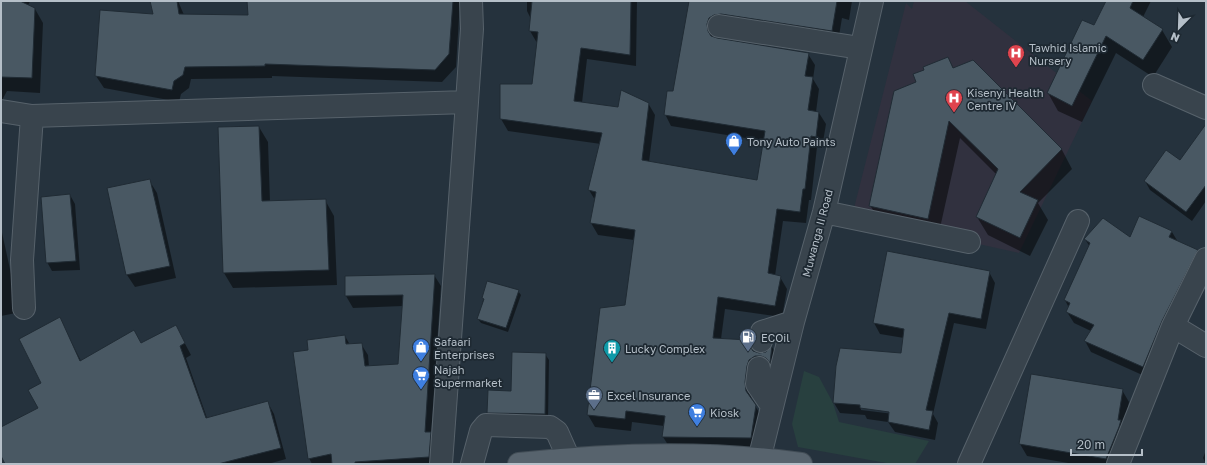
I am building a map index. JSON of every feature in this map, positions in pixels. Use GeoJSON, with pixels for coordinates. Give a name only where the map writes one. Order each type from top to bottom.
{"type":"FeatureCollection","features":[{"type":"Feature","properties":{"kind":"main road"},"geometry":{"type":"LineString","coordinates":[[519,464],[628,456],[801,464]]}},
{"type":"Feature","properties":{"kind":"street"},"geometry":{"type":"LineString","coordinates":[[441,464],[472,28],[472,1]]}},
{"type":"Feature","properties":{"kind":"street","name":"Muwanga II Road"},"geometry":{"type":"LineString","coordinates":[[759,461],[793,322],[824,212],[860,48],[872,1]]}},
{"type":"Feature","properties":{"kind":"street"},"geometry":{"type":"LineString","coordinates":[[719,26],[860,48]]}},
{"type":"Feature","properties":{"kind":"street"},"geometry":{"type":"LineString","coordinates":[[1154,85],[1206,108]]}},
{"type":"Feature","properties":{"kind":"street"},"geometry":{"type":"LineString","coordinates":[[1,110],[32,116],[467,102]]}},
{"type":"Feature","properties":{"kind":"street"},"geometry":{"type":"LineString","coordinates":[[24,308],[22,260],[32,116]]}},
{"type":"Feature","properties":{"kind":"street"},"geometry":{"type":"LineString","coordinates":[[824,212],[969,242]]}},
{"type":"Feature","properties":{"kind":"street"},"geometry":{"type":"LineString","coordinates":[[969,464],[1078,221]]}},
{"type":"Feature","properties":{"kind":"street"},"geometry":{"type":"LineString","coordinates":[[1118,464],[1173,326],[1206,259]]}},
{"type":"Feature","properties":{"kind":"street"},"geometry":{"type":"LineString","coordinates":[[761,341],[762,332],[793,322]]}},
{"type":"Feature","properties":{"kind":"street"},"geometry":{"type":"LineString","coordinates":[[1173,326],[1206,346]]}},
{"type":"Feature","properties":{"kind":"street"},"geometry":{"type":"LineString","coordinates":[[759,368],[757,384],[772,406]]}},
{"type":"Feature","properties":{"kind":"street"},"geometry":{"type":"LineString","coordinates":[[472,464],[481,431],[486,425],[550,427],[557,432],[569,460]]}},
{"type":"Feature","properties":{"kind":"shaded area","name":"Kisenyi Health Centre IV"},"geometry":{"type":"Polygon","coordinates":[[[914,1],[965,1],[1092,101],[1019,253],[852,216],[906,3],[912,9],[914,1]]]}},
{"type":"Feature","properties":{"kind":"green space"},"geometry":{"type":"Polygon","coordinates":[[[804,371],[819,377],[833,403],[839,422],[929,441],[915,464],[892,464],[798,447],[792,424],[804,371]]]}},
{"type":"Feature","properties":{"kind":"building"},"geometry":{"type":"Polygon","coordinates":[[[1,1],[20,1],[35,8],[32,78],[1,77],[1,1]]]}},
{"type":"Feature","properties":{"kind":"building"},"geometry":{"type":"Polygon","coordinates":[[[150,1],[177,1],[179,14],[248,15],[247,1],[453,1],[449,54],[435,70],[265,64],[265,66],[185,67],[183,75],[174,81],[172,90],[95,76],[100,10],[153,14],[150,1]]]}},
{"type":"Feature","properties":{"kind":"building"},"geometry":{"type":"Polygon","coordinates":[[[532,1],[631,1],[630,55],[581,48],[574,101],[618,107],[621,90],[649,103],[642,160],[757,180],[765,131],[664,115],[667,91],[673,91],[689,1],[837,1],[832,31],[721,14],[714,15],[709,18],[707,24],[708,31],[711,36],[717,38],[809,53],[805,76],[813,77],[808,110],[819,112],[816,137],[811,136],[805,189],[803,189],[800,212],[777,209],[768,273],[781,276],[775,306],[718,297],[713,338],[749,340],[753,351],[759,353],[766,352],[772,345],[770,363],[766,358],[755,356],[749,360],[747,366],[745,382],[746,391],[756,405],[751,438],[662,437],[665,416],[626,411],[625,419],[587,415],[600,308],[625,305],[635,230],[590,223],[596,192],[588,190],[602,133],[500,119],[500,84],[532,84],[538,32],[529,31],[532,1]]]}},
{"type":"Feature","properties":{"kind":"building"},"geometry":{"type":"Polygon","coordinates":[[[1106,1],[1133,1],[1130,8],[1163,29],[1143,60],[1106,36],[1072,106],[1047,93],[1082,20],[1094,25],[1106,1]]]}},
{"type":"Feature","properties":{"kind":"building"},"geometry":{"type":"Polygon","coordinates":[[[948,57],[953,68],[973,60],[1062,149],[1020,192],[1038,200],[1020,238],[976,217],[998,169],[949,121],[928,219],[869,206],[894,91],[916,82],[913,74],[924,70],[923,67],[948,57]]]}},
{"type":"Feature","properties":{"kind":"building"},"geometry":{"type":"Polygon","coordinates":[[[1206,124],[1206,185],[1186,212],[1144,181],[1166,150],[1180,160],[1206,124]]]}},
{"type":"Feature","properties":{"kind":"building"},"geometry":{"type":"Polygon","coordinates":[[[259,126],[262,201],[326,199],[329,270],[223,273],[218,127],[259,126]]]}},
{"type":"Feature","properties":{"kind":"building"},"geometry":{"type":"Polygon","coordinates":[[[150,179],[170,266],[126,275],[107,188],[150,179]]]}},
{"type":"Feature","properties":{"kind":"building"},"geometry":{"type":"Polygon","coordinates":[[[70,194],[76,261],[46,263],[41,197],[70,194]]]}},
{"type":"Feature","properties":{"kind":"building"},"geometry":{"type":"Polygon","coordinates":[[[1139,216],[1172,231],[1169,237],[1198,250],[1162,321],[1143,367],[1084,341],[1094,325],[1066,312],[1070,303],[1064,300],[1090,243],[1084,239],[1103,218],[1130,237],[1139,216]]]}},
{"type":"Feature","properties":{"kind":"building"},"geometry":{"type":"Polygon","coordinates":[[[887,251],[990,271],[981,319],[949,313],[926,410],[933,411],[929,430],[888,422],[889,412],[860,408],[860,405],[833,403],[836,366],[840,348],[901,353],[904,329],[873,323],[887,251]]]}},
{"type":"Feature","properties":{"kind":"building"},"geometry":{"type":"Polygon","coordinates":[[[435,274],[425,432],[431,432],[429,457],[355,462],[355,464],[332,464],[331,454],[308,459],[293,352],[308,350],[307,340],[345,335],[346,344],[362,343],[365,366],[398,364],[403,295],[345,296],[345,276],[435,274]]]}},
{"type":"Feature","properties":{"kind":"building"},"geometry":{"type":"Polygon","coordinates":[[[487,281],[519,290],[506,328],[477,319],[484,299],[482,298],[487,281]]]}},
{"type":"Feature","properties":{"kind":"building"},"geometry":{"type":"Polygon","coordinates":[[[60,317],[80,361],[134,330],[141,343],[176,325],[185,343],[180,346],[206,418],[268,401],[281,448],[218,464],[5,464],[1,456],[1,427],[38,408],[28,390],[41,383],[19,339],[60,317]]]}},
{"type":"Feature","properties":{"kind":"building"},"geometry":{"type":"Polygon","coordinates":[[[512,352],[546,353],[545,414],[487,413],[488,390],[511,391],[512,352]]]}},
{"type":"Feature","properties":{"kind":"building"},"geometry":{"type":"Polygon","coordinates":[[[1031,374],[1123,389],[1118,420],[1121,420],[1106,459],[1019,444],[1031,374]]]}},
{"type":"Feature","properties":{"kind":"place","name":"Tawhid Islamic Nursery"},"geometry":{"type":"Point","coordinates":[1016,68]}},
{"type":"Feature","properties":{"kind":"place","name":"Kisenyi Health Centre IV"},"geometry":{"type":"Point","coordinates":[954,113]}},
{"type":"Feature","properties":{"kind":"place","name":"Tony Auto Paints"},"geometry":{"type":"Point","coordinates":[734,156]}},
{"type":"Feature","properties":{"kind":"place","name":"ECOil"},"geometry":{"type":"Point","coordinates":[748,352]}},
{"type":"Feature","properties":{"kind":"place","name":"Safaari Enterprises"},"geometry":{"type":"Point","coordinates":[421,362]}},
{"type":"Feature","properties":{"kind":"place","name":"Lucky Complex"},"geometry":{"type":"Point","coordinates":[612,363]}},
{"type":"Feature","properties":{"kind":"place","name":"Najah Supermarket"},"geometry":{"type":"Point","coordinates":[421,390]}},
{"type":"Feature","properties":{"kind":"place","name":"Excel Insurance"},"geometry":{"type":"Point","coordinates":[594,410]}},
{"type":"Feature","properties":{"kind":"place","name":"Kiosk"},"geometry":{"type":"Point","coordinates":[697,427]}}]}
